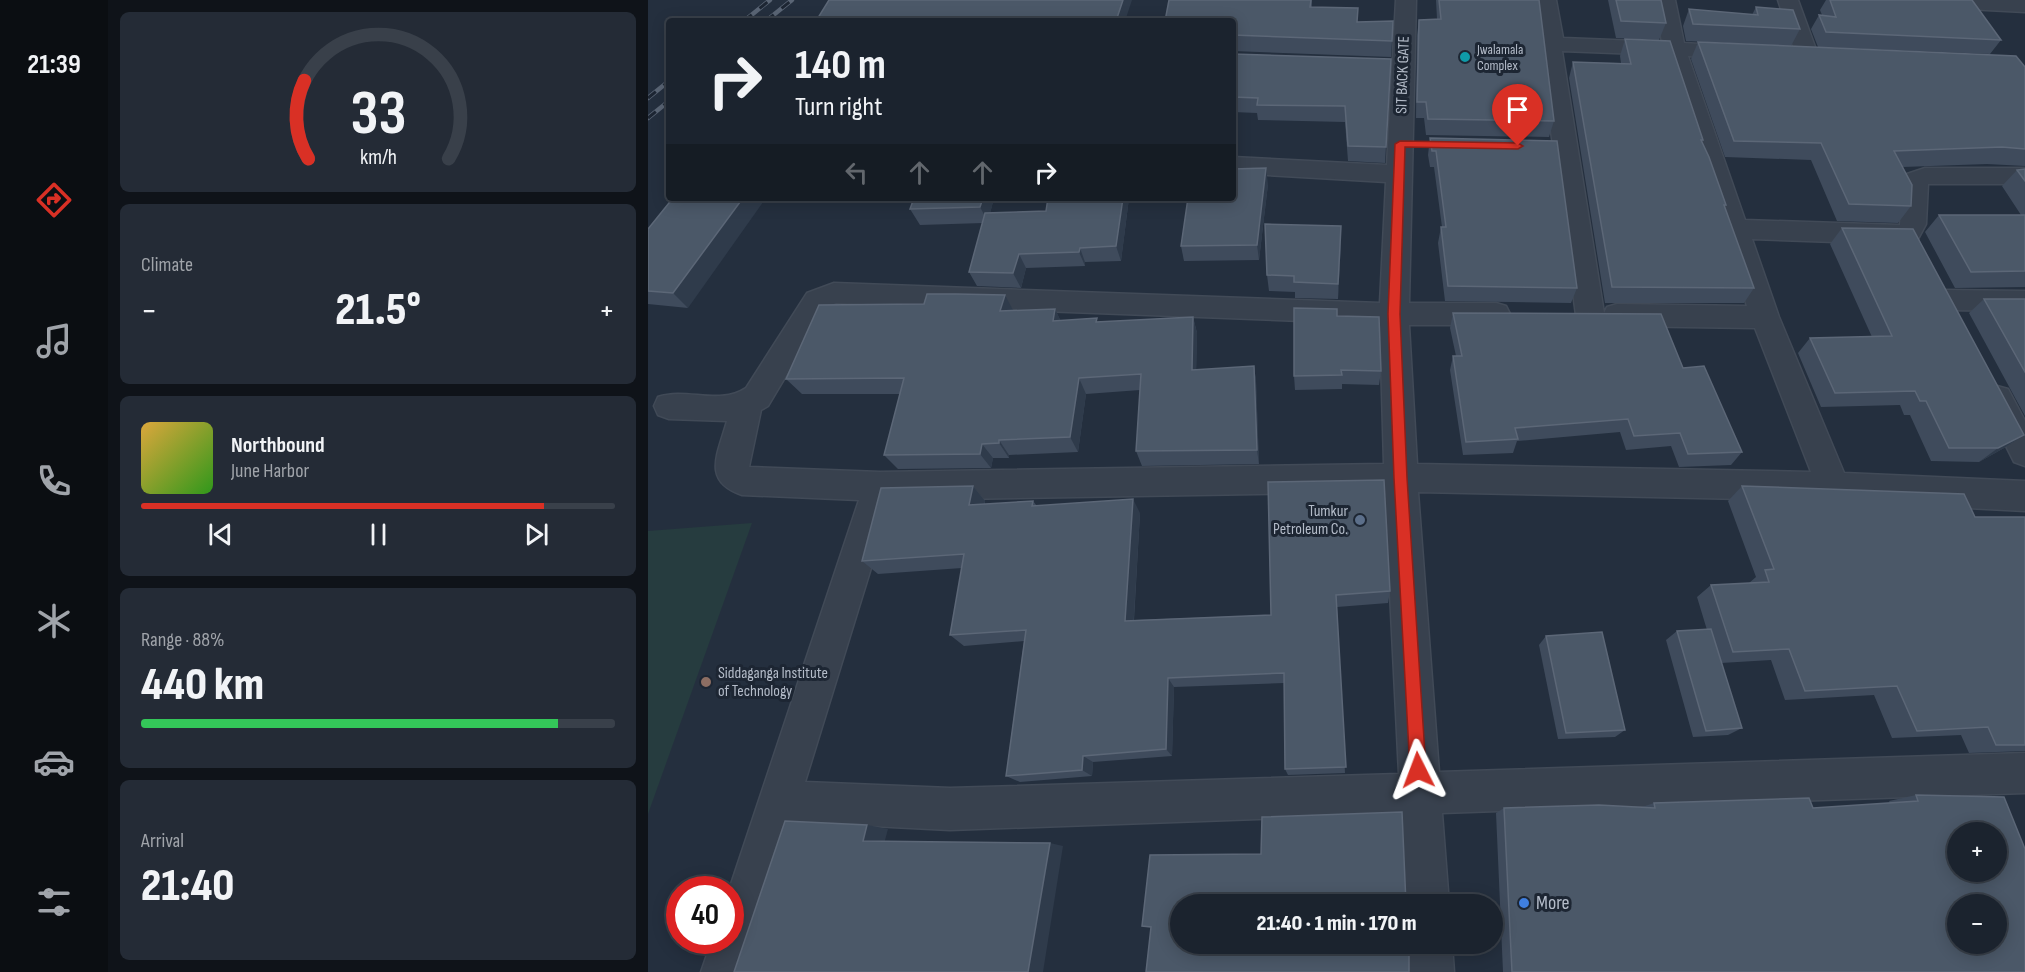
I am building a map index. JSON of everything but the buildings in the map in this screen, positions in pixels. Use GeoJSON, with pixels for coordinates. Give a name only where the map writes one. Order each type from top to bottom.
{"type":"FeatureCollection","features":[{"type":"Feature","properties":{"kind":"street","name":"SIT BACK GATE"},"geometry":{"type":"LineString","coordinates":[[1406,0],[1391,66],[1407,154],[1394,314],[1401,478],[1426,894]]}},
{"type":"Feature","properties":{"kind":"street"},"geometry":{"type":"LineString","coordinates":[[1546,0],[1553,44],[1551,50],[1554,146],[1579,315],[1765,317]]}},
{"type":"Feature","properties":{"kind":"street"},"geometry":{"type":"LineString","coordinates":[[1665,0],[1674,49],[1765,317],[1833,487]]}},
{"type":"Feature","properties":{"kind":"street"},"geometry":{"type":"LineString","coordinates":[[1553,44],[1796,54],[1788,0]]}},
{"type":"Feature","properties":{"kind":"street"},"geometry":{"type":"LineString","coordinates":[[1909,0],[2025,6]]}},
{"type":"Feature","properties":{"kind":"street"},"geometry":{"type":"LineString","coordinates":[[1236,165],[1407,154]]}},
{"type":"Feature","properties":{"kind":"street"},"geometry":{"type":"LineString","coordinates":[[1735,229],[1893,236],[1914,241],[1916,180],[1925,176],[2025,176]]}},
{"type":"Feature","properties":{"kind":"street"},"geometry":{"type":"LineString","coordinates":[[1961,330],[1940,290],[2025,301]]}},
{"type":"Feature","properties":{"kind":"street"},"geometry":{"type":"LineString","coordinates":[[669,406],[736,409],[747,405],[757,397],[817,300],[834,293],[1394,314],[1521,315]]}},
{"type":"Feature","properties":{"kind":"street"},"geometry":{"type":"LineString","coordinates":[[1982,371],[2025,452]]}},
{"type":"Feature","properties":{"kind":"street"},"geometry":{"type":"LineString","coordinates":[[747,405],[732,462],[733,476],[742,481],[880,486],[1401,478],[1833,487],[2025,496]]}},
{"type":"Feature","properties":{"kind":"street"},"geometry":{"type":"LineString","coordinates":[[724,972],[880,486]]}},
{"type":"Feature","properties":{"kind":"street"},"geometry":{"type":"LineString","coordinates":[[779,801],[950,809],[2025,773]]}},
{"type":"Feature","properties":{"kind":"street"},"geometry":{"type":"LineString","coordinates":[[1430,954],[1431,972]]}},
{"type":"Feature","properties":{"kind":"green space"},"geometry":{"type":"Polygon","coordinates":[[[752,523],[648,814],[648,531],[752,523]]]}},
{"type":"Feature","properties":{"kind":"railway"},"geometry":{"type":"LineString","coordinates":[[748,18],[770,0]]}},
{"type":"Feature","properties":{"kind":"railway"},"geometry":{"type":"LineString","coordinates":[[770,18],[792,0]]}},
{"type":"Feature","properties":{"kind":"railway"},"geometry":{"type":"LineString","coordinates":[[648,98],[666,83]]}},
{"type":"Feature","properties":{"kind":"railway"},"geometry":{"type":"LineString","coordinates":[[648,118],[666,103]]}},
{"type":"Feature","properties":{"kind":"place","name":"Jwalamala Complex"},"geometry":{"type":"Point","coordinates":[1465,57]}},
{"type":"Feature","properties":{"kind":"place","name":"Tumkur Petroleum Co."},"geometry":{"type":"Point","coordinates":[1360,520]}},
{"type":"Feature","properties":{"kind":"place","name":"Siddaganga Institute of Technology"},"geometry":{"type":"Point","coordinates":[706,682]}},
{"type":"Feature","properties":{"kind":"place","name":"More"},"geometry":{"type":"Point","coordinates":[1524,903]}},
{"type":"Feature","properties":{"kind":"route"},"geometry":{"type":"LineString","coordinates":[[1418,770],[1394,314],[1400,144],[1518,146]]}}]}
